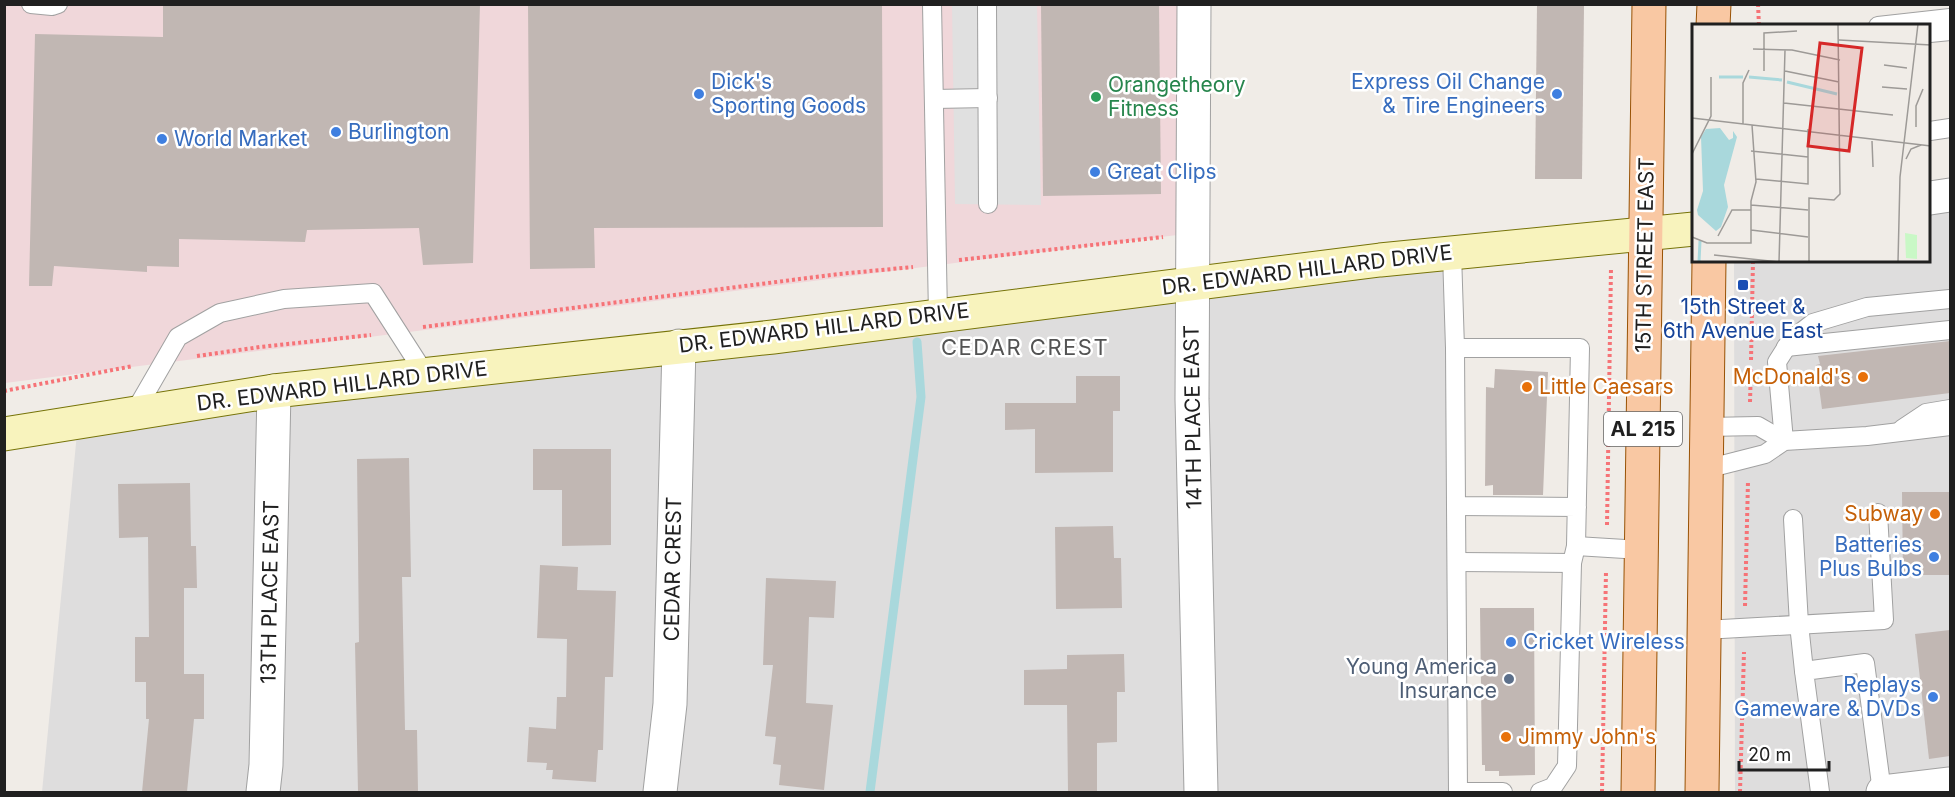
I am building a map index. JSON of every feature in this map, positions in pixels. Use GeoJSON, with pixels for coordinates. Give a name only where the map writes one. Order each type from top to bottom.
{"type":"FeatureCollection","features":[{"type":"Feature","properties":{"kind":"main road","name":"15TH STREET EAST"},"geometry":{"type":"LineString","coordinates":[[1638,792],[1649,4]]}},
{"type":"Feature","properties":{"kind":"main road"},"geometry":{"type":"LineString","coordinates":[[1713,24],[1714,4]]}},
{"type":"Feature","properties":{"kind":"main road","name":"AL 215"},"geometry":{"type":"LineString","coordinates":[[1702,792],[1709,262]]}},
{"type":"Feature","properties":{"kind":"street","name":"14TH PLACE EAST"},"geometry":{"type":"LineString","coordinates":[[1194,4],[1192,411],[1201,792]]}},
{"type":"Feature","properties":{"kind":"street"},"geometry":{"type":"LineString","coordinates":[[1931,198],[1950,195]]}},
{"type":"Feature","properties":{"kind":"street","name":"DR. EDWARD HILLARD DRIVE"},"geometry":{"type":"LineString","coordinates":[[4,434],[274,391],[773,337],[1380,260],[1692,229]]}},
{"type":"Feature","properties":{"kind":"street","name":"CEDAR CREST"},"geometry":{"type":"LineString","coordinates":[[660,792],[670,704],[679,346]]}},
{"type":"Feature","properties":{"kind":"street","name":"13TH PLACE EAST"},"geometry":{"type":"LineString","coordinates":[[262,792],[266,765],[274,391]]}},
{"type":"Feature","properties":{"kind":"street"},"geometry":{"type":"LineString","coordinates":[[1882,792],[1950,784]]}},
{"type":"Feature","properties":{"kind":"lane"},"geometry":{"type":"LineString","coordinates":[[31,4],[52,6],[58,4]]}},
{"type":"Feature","properties":{"kind":"lane"},"geometry":{"type":"LineString","coordinates":[[932,4],[938,315]]}},
{"type":"Feature","properties":{"kind":"lane"},"geometry":{"type":"LineString","coordinates":[[987,4],[988,204]]}},
{"type":"Feature","properties":{"kind":"lane"},"geometry":{"type":"LineString","coordinates":[[1896,24],[1950,18]]}},
{"type":"Feature","properties":{"kind":"lane"},"geometry":{"type":"LineString","coordinates":[[1931,33],[1950,31]]}},
{"type":"Feature","properties":{"kind":"lane"},"geometry":{"type":"LineString","coordinates":[[934,99],[988,98]]}},
{"type":"Feature","properties":{"kind":"lane"},"geometry":{"type":"LineString","coordinates":[[1931,131],[1950,128]]}},
{"type":"Feature","properties":{"kind":"lane"},"geometry":{"type":"LineString","coordinates":[[1452,253],[1455,348],[1458,792],[1503,792]]}},
{"type":"Feature","properties":{"kind":"lane"},"geometry":{"type":"LineString","coordinates":[[134,413],[178,337],[220,313],[284,299],[373,293],[425,374]]}},
{"type":"Feature","properties":{"kind":"lane"},"geometry":{"type":"LineString","coordinates":[[1784,441],[1777,362],[1791,340],[1813,323],[1867,307],[1950,299]]}},
{"type":"Feature","properties":{"kind":"lane"},"geometry":{"type":"LineString","coordinates":[[1786,347],[1950,330]]}},
{"type":"Feature","properties":{"kind":"lane"},"geometry":{"type":"LineString","coordinates":[[1455,348],[1580,348],[1568,766],[1553,787],[1540,792]]}},
{"type":"Feature","properties":{"kind":"lane"},"geometry":{"type":"LineString","coordinates":[[1898,432],[1926,413],[1950,409]]}},
{"type":"Feature","properties":{"kind":"lane"},"geometry":{"type":"LineString","coordinates":[[1707,427],[1758,426],[1784,441]]}},
{"type":"Feature","properties":{"kind":"lane"},"geometry":{"type":"LineString","coordinates":[[1706,469],[1765,454],[1784,441],[1950,426]]}},
{"type":"Feature","properties":{"kind":"lane"},"geometry":{"type":"LineString","coordinates":[[1456,506],[1577,507]]}},
{"type":"Feature","properties":{"kind":"lane"},"geometry":{"type":"LineString","coordinates":[[1704,630],[1884,620],[1878,513]]}},
{"type":"Feature","properties":{"kind":"lane"},"geometry":{"type":"LineString","coordinates":[[1793,519],[1799,624],[1820,792]]}},
{"type":"Feature","properties":{"kind":"lane"},"geometry":{"type":"LineString","coordinates":[[1457,562],[1574,554],[1606,548],[1641,549]]}},
{"type":"Feature","properties":{"kind":"lane"},"geometry":{"type":"LineString","coordinates":[[1804,671],[1865,663],[1882,792]]}},
{"type":"Feature","properties":{"kind":"path"},"geometry":{"type":"LineString","coordinates":[[1758,4],[1759,24]]}},
{"type":"Feature","properties":{"kind":"path"},"geometry":{"type":"LineString","coordinates":[[967,259],[1193,233]]}},
{"type":"Feature","properties":{"kind":"path"},"geometry":{"type":"LineString","coordinates":[[1602,792],[1611,237]]}},
{"type":"Feature","properties":{"kind":"path"},"geometry":{"type":"LineString","coordinates":[[1749,426],[1753,262]]}},
{"type":"Feature","properties":{"kind":"path"},"geometry":{"type":"LineString","coordinates":[[450,323],[897,268]]}},
{"type":"Feature","properties":{"kind":"path"},"geometry":{"type":"LineString","coordinates":[[260,347],[350,338]]}},
{"type":"Feature","properties":{"kind":"path"},"geometry":{"type":"LineString","coordinates":[[4,391],[119,368]]}},
{"type":"Feature","properties":{"kind":"path"},"geometry":{"type":"LineString","coordinates":[[1740,792],[1748,458]]}},
{"type":"Feature","properties":{"kind":"shaded area"},"geometry":{"type":"Polygon","coordinates":[[[4,5],[1194,5],[1193,233],[5,383],[4,5]]]}},
{"type":"Feature","properties":{"kind":"shaded area"},"geometry":{"type":"Polygon","coordinates":[[[952,5],[1037,5],[1041,205],[955,204],[952,5]]]}},
{"type":"Feature","properties":{"kind":"shaded area"},"geometry":{"type":"Polygon","coordinates":[[[1950,180],[1950,792],[1735,792],[1734,262],[1931,262],[1931,182],[1950,180]]]}},
{"type":"Feature","properties":{"kind":"shaded area","name":"CEDAR CREST"},"geometry":{"type":"Polygon","coordinates":[[[1447,255],[1454,792],[42,792],[78,423],[1447,255]]]}},
{"type":"Feature","properties":{"kind":"building"},"geometry":{"type":"Polygon","coordinates":[[[163,4],[480,4],[473,263],[423,265],[419,228],[307,230],[305,242],[179,239],[179,267],[147,266],[147,272],[54,266],[52,286],[29,286],[35,34],[163,37],[163,4]]]}},
{"type":"Feature","properties":{"kind":"building"},"geometry":{"type":"Polygon","coordinates":[[[528,4],[882,4],[883,227],[594,228],[595,268],[530,269],[528,4]]]}},
{"type":"Feature","properties":{"kind":"building"},"geometry":{"type":"Polygon","coordinates":[[[1041,4],[1159,4],[1161,194],[1043,196],[1041,4]]]}},
{"type":"Feature","properties":{"kind":"building"},"geometry":{"type":"Polygon","coordinates":[[[1537,5],[1584,6],[1582,179],[1535,179],[1537,5]]]}},
{"type":"Feature","properties":{"kind":"building"},"geometry":{"type":"Polygon","coordinates":[[[1950,341],[1950,393],[1822,409],[1816,365],[1820,364],[1818,356],[1950,341]]]}},
{"type":"Feature","properties":{"kind":"building"},"geometry":{"type":"Polygon","coordinates":[[[1495,369],[1548,372],[1543,495],[1493,495],[1493,485],[1485,486],[1486,387],[1494,388],[1495,369]]]}},
{"type":"Feature","properties":{"kind":"building"},"geometry":{"type":"Polygon","coordinates":[[[1076,376],[1120,376],[1120,411],[1113,411],[1113,472],[1035,473],[1035,429],[1005,430],[1005,403],[1076,403],[1076,376]]]}},
{"type":"Feature","properties":{"kind":"building"},"geometry":{"type":"Polygon","coordinates":[[[533,449],[611,449],[611,545],[562,546],[562,490],[533,490],[533,449]]]}},
{"type":"Feature","properties":{"kind":"building"},"geometry":{"type":"Polygon","coordinates":[[[409,458],[411,577],[402,577],[405,730],[417,730],[418,792],[358,792],[355,643],[359,642],[357,459],[409,458]]]}},
{"type":"Feature","properties":{"kind":"building"},"geometry":{"type":"Polygon","coordinates":[[[190,483],[191,546],[196,546],[197,588],[184,588],[184,674],[204,674],[204,719],[194,719],[187,792],[142,792],[149,719],[146,719],[146,682],[135,682],[135,637],[149,637],[148,537],[119,538],[118,484],[190,483]]]}},
{"type":"Feature","properties":{"kind":"building"},"geometry":{"type":"Polygon","coordinates":[[[1902,492],[1950,492],[1950,575],[1903,575],[1902,492]]]}},
{"type":"Feature","properties":{"kind":"building"},"geometry":{"type":"Polygon","coordinates":[[[1113,526],[1114,558],[1121,558],[1122,608],[1056,609],[1055,527],[1113,526]]]}},
{"type":"Feature","properties":{"kind":"building"},"geometry":{"type":"Polygon","coordinates":[[[540,565],[578,567],[577,590],[616,591],[613,677],[605,677],[603,750],[598,750],[596,782],[552,779],[553,770],[546,770],[547,763],[527,762],[529,727],[556,729],[557,697],[566,697],[567,639],[537,638],[540,565]]]}},
{"type":"Feature","properties":{"kind":"building"},"geometry":{"type":"Polygon","coordinates":[[[766,578],[836,581],[834,618],[809,617],[806,703],[833,705],[824,790],[779,785],[781,765],[773,764],[776,737],[765,736],[773,665],[763,665],[766,578]]]}},
{"type":"Feature","properties":{"kind":"building"},"geometry":{"type":"Polygon","coordinates":[[[1480,608],[1534,608],[1535,775],[1499,776],[1499,771],[1485,771],[1485,765],[1482,765],[1480,608]]]}},
{"type":"Feature","properties":{"kind":"building"},"geometry":{"type":"Polygon","coordinates":[[[1950,630],[1950,756],[1929,759],[1915,634],[1950,630]]]}},
{"type":"Feature","properties":{"kind":"building"},"geometry":{"type":"Polygon","coordinates":[[[1124,654],[1125,692],[1117,692],[1117,742],[1097,743],[1097,792],[1068,792],[1067,705],[1024,705],[1024,670],[1067,669],[1067,655],[1124,654]]]}},
{"type":"Feature","properties":{"kind":"waterway"},"geometry":{"type":"LineString","coordinates":[[870,792],[921,397],[917,342]]}},
{"type":"Feature","properties":{"kind":"place","name":"Dick's Sporting Goods"},"geometry":{"type":"Point","coordinates":[699,94]}},
{"type":"Feature","properties":{"kind":"place","name":"Express Oil Change & Tire Engineers"},"geometry":{"type":"Point","coordinates":[1557,94]}},
{"type":"Feature","properties":{"kind":"place","name":"Orangetheory Fitness"},"geometry":{"type":"Point","coordinates":[1096,97]}},
{"type":"Feature","properties":{"kind":"place","name":"Burlington"},"geometry":{"type":"Point","coordinates":[336,132]}},
{"type":"Feature","properties":{"kind":"place","name":"World Market"},"geometry":{"type":"Point","coordinates":[162,139]}},
{"type":"Feature","properties":{"kind":"place","name":"Great Clips"},"geometry":{"type":"Point","coordinates":[1095,172]}},
{"type":"Feature","properties":{"kind":"place","name":"15th Street & 6th Avenue East"},"geometry":{"type":"Point","coordinates":[1743,285]}},
{"type":"Feature","properties":{"kind":"place","name":"McDonald's"},"geometry":{"type":"Point","coordinates":[1863,377]}},
{"type":"Feature","properties":{"kind":"place","name":"Little Caesars"},"geometry":{"type":"Point","coordinates":[1527,387]}},
{"type":"Feature","properties":{"kind":"place","name":"Subway"},"geometry":{"type":"Point","coordinates":[1935,514]}},
{"type":"Feature","properties":{"kind":"place","name":"Batteries Plus Bulbs"},"geometry":{"type":"Point","coordinates":[1934,557]}},
{"type":"Feature","properties":{"kind":"place","name":"Cricket Wireless"},"geometry":{"type":"Point","coordinates":[1511,642]}},
{"type":"Feature","properties":{"kind":"place","name":"Young America Insurance"},"geometry":{"type":"Point","coordinates":[1509,679]}},
{"type":"Feature","properties":{"kind":"place","name":"Replays Gameware & DVDs"},"geometry":{"type":"Point","coordinates":[1933,697]}},
{"type":"Feature","properties":{"kind":"place","name":"Jimmy John's"},"geometry":{"type":"Point","coordinates":[1506,737]}},
{"type":"Feature","properties":{"kind":"district","name":"CEDAR CREST"},"geometry":{"type":"Point","coordinates":[1025,347]}}]}
